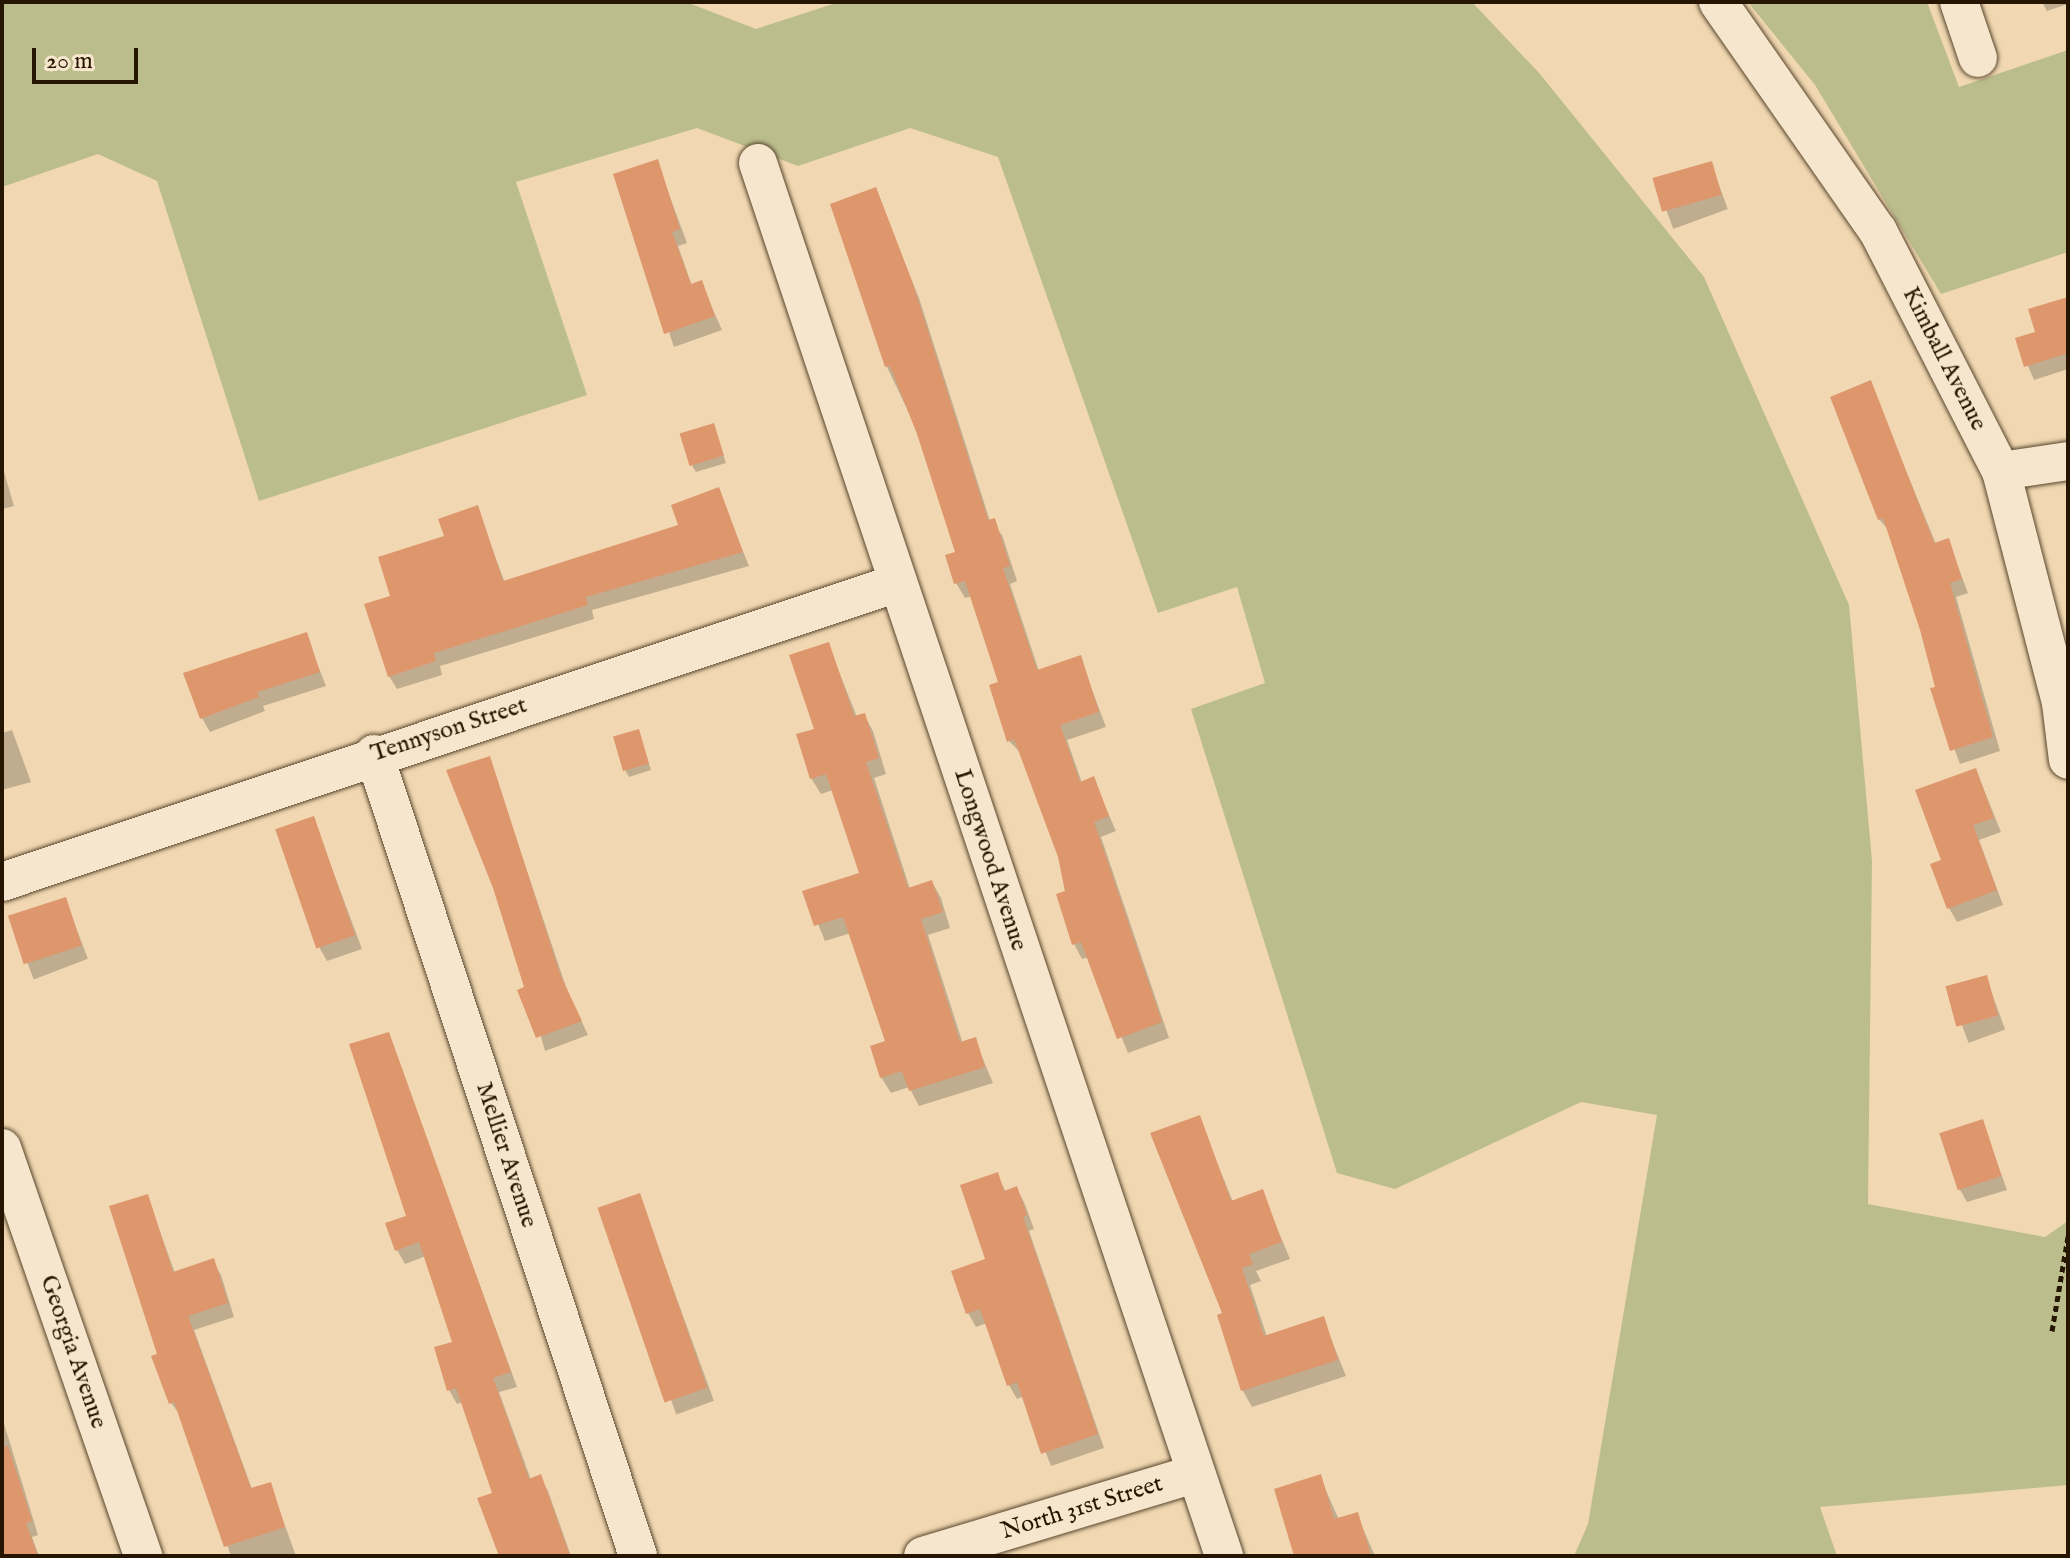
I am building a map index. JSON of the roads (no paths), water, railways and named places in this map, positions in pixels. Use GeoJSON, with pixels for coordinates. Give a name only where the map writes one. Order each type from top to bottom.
{"type":"FeatureCollection","features":[{"type":"Feature","properties":{"kind":"street","name":"Kimball Avenue"},"geometry":{"type":"LineString","coordinates":[[1718,2],[1878,231],[2001,471],[2061,703],[2068,760]]}},
{"type":"Feature","properties":{"kind":"street"},"geometry":{"type":"LineString","coordinates":[[1959,2],[1978,58]]}},
{"type":"Feature","properties":{"kind":"street","name":"Longwood Avenue"},"geometry":{"type":"LineString","coordinates":[[758,163],[1224,1556]]}},
{"type":"Feature","properties":{"kind":"street"},"geometry":{"type":"LineString","coordinates":[[2001,471],[2068,461]]}},
{"type":"Feature","properties":{"kind":"street","name":"Tennyson Street"},"geometry":{"type":"LineString","coordinates":[[2,882],[374,754],[897,583]]}},
{"type":"Feature","properties":{"kind":"street","name":"Mellier Avenue"},"geometry":{"type":"LineString","coordinates":[[374,754],[638,1556]]}},
{"type":"Feature","properties":{"kind":"street","name":"Georgia Avenue"},"geometry":{"type":"LineString","coordinates":[[2,1148],[143,1556]]}},
{"type":"Feature","properties":{"kind":"street","name":"North 31st Street"},"geometry":{"type":"LineString","coordinates":[[923,1556],[1195,1474]]}}]}
